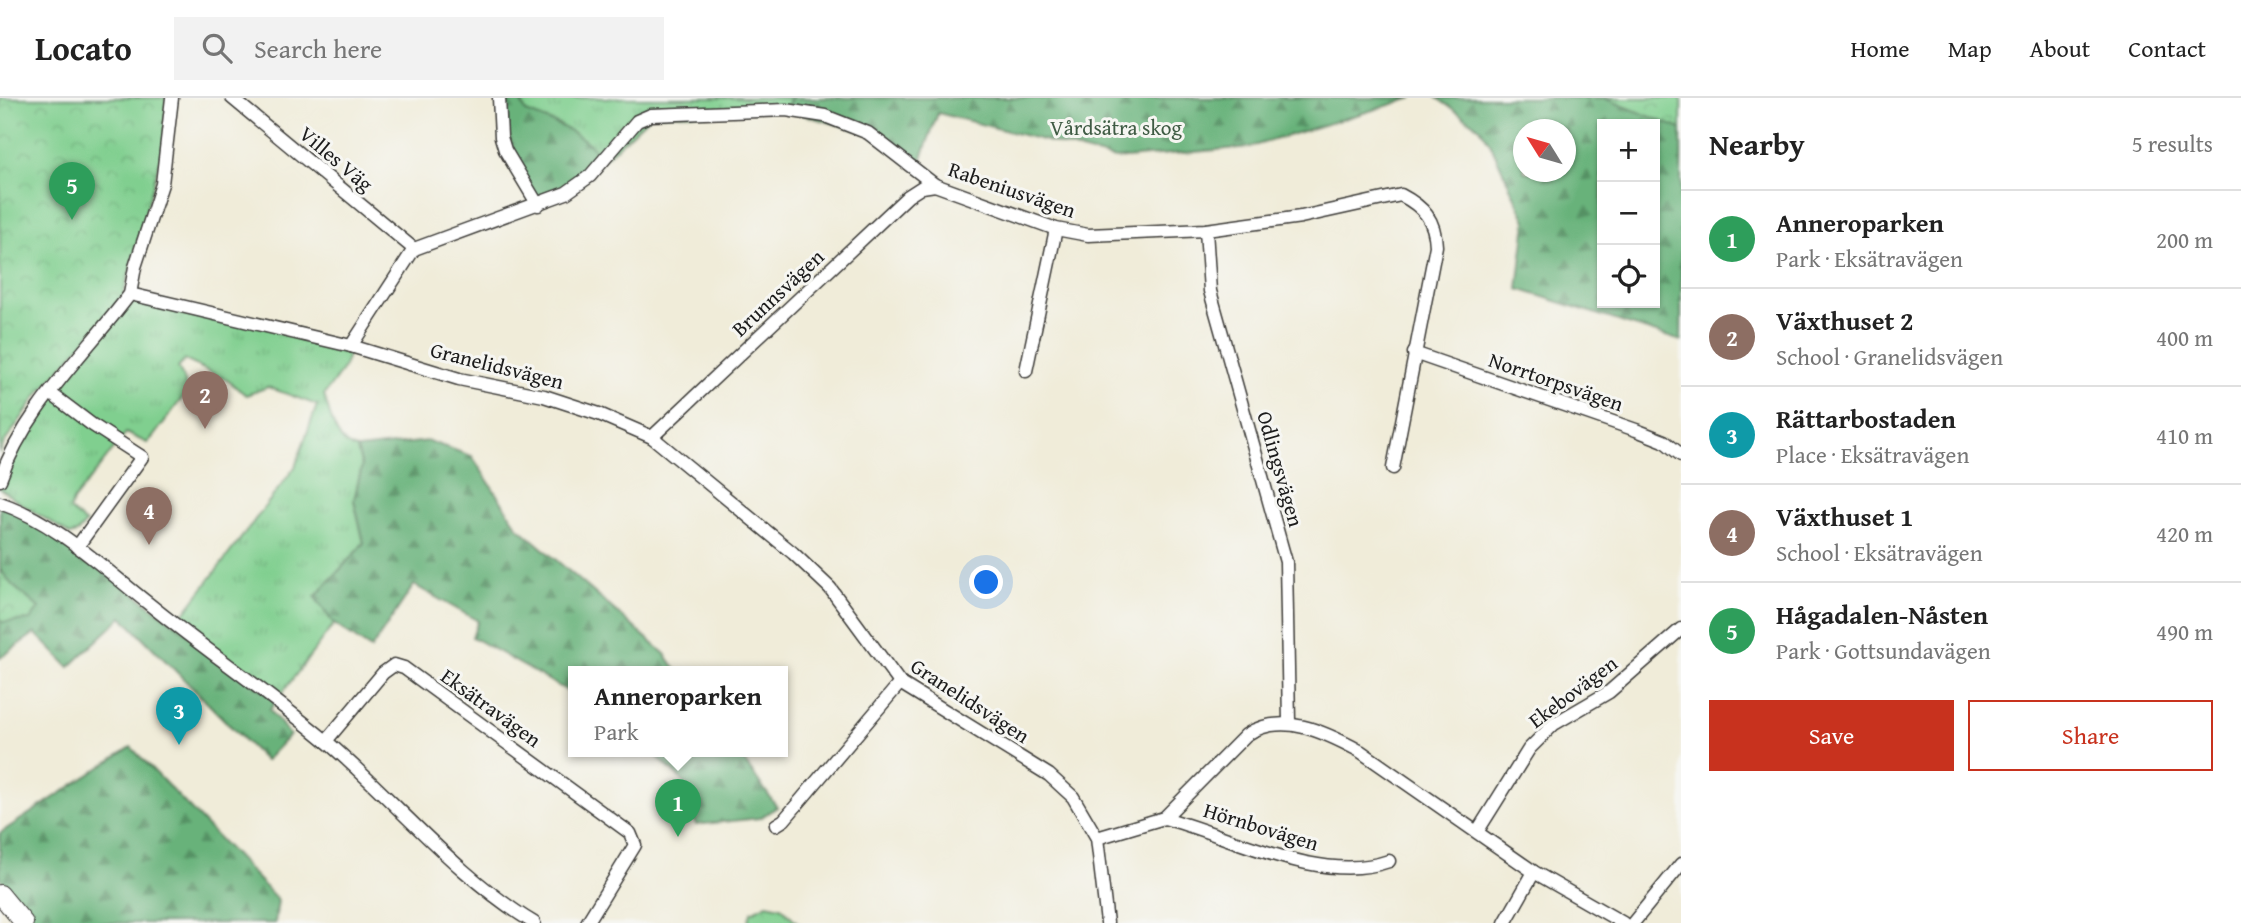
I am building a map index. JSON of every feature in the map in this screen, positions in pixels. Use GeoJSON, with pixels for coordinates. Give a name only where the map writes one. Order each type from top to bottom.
{"type":"FeatureCollection","features":[{"type":"Feature","properties":{"kind":"street"},"geometry":{"type":"LineString","coordinates":[[0,480],[8,456],[26,424],[130,294],[135,267],[162,184],[172,98]]}},
{"type":"Feature","properties":{"kind":"street","name":"Villes Väg"},"geometry":{"type":"LineString","coordinates":[[232,98],[414,249]]}},
{"type":"Feature","properties":{"kind":"street"},"geometry":{"type":"LineString","coordinates":[[499,98],[501,137],[505,150],[538,205]]}},
{"type":"Feature","properties":{"kind":"street","name":"Rabeniusvägen"},"geometry":{"type":"LineString","coordinates":[[414,249],[566,193],[590,176],[637,121],[651,115],[786,110],[825,116],[868,134],[935,185],[1056,229],[1088,235],[1206,230],[1301,216],[1401,195],[1429,216],[1436,228],[1436,246],[1415,353]]}},
{"type":"Feature","properties":{"kind":"street","name":"Brunnsvägen"},"geometry":{"type":"LineString","coordinates":[[652,437],[908,196],[922,187],[935,185]]}},
{"type":"Feature","properties":{"kind":"street"},"geometry":{"type":"LineString","coordinates":[[1026,371],[1056,229]]}},
{"type":"Feature","properties":{"kind":"street","name":"Odlingsvägen"},"geometry":{"type":"LineString","coordinates":[[1206,230],[1213,303],[1286,562],[1289,722]]}},
{"type":"Feature","properties":{"kind":"street"},"geometry":{"type":"LineString","coordinates":[[351,346],[414,249]]}},
{"type":"Feature","properties":{"kind":"street","name":"Granelidsvägen"},"geometry":{"type":"LineString","coordinates":[[130,294],[351,346],[458,379],[566,403],[652,437],[793,553],[830,588],[900,683],[1049,775],[1073,797],[1097,838]]}},
{"type":"Feature","properties":{"kind":"street"},"geometry":{"type":"LineString","coordinates":[[1393,468],[1415,353]]}},
{"type":"Feature","properties":{"kind":"street","name":"Norrtorpsvägen"},"geometry":{"type":"LineString","coordinates":[[1415,353],[1636,430],[1664,442],[1681,455]]}},
{"type":"Feature","properties":{"kind":"street"},"geometry":{"type":"LineString","coordinates":[[50,393],[142,457],[76,547]]}},
{"type":"Feature","properties":{"kind":"street"},"geometry":{"type":"LineString","coordinates":[[0,503],[27,512],[76,547],[326,741],[478,882],[534,923]]}},
{"type":"Feature","properties":{"kind":"street","name":"Ekebovägen"},"geometry":{"type":"LineString","coordinates":[[1477,832],[1529,749],[1554,724],[1609,692],[1681,629]]}},
{"type":"Feature","properties":{"kind":"street","name":"Eksätravägen"},"geometry":{"type":"LineString","coordinates":[[326,741],[383,673],[394,665],[404,668],[630,834],[635,845],[587,923]]}},
{"type":"Feature","properties":{"kind":"street"},"geometry":{"type":"LineString","coordinates":[[776,825],[784,820],[900,683]]}},
{"type":"Feature","properties":{"kind":"street"},"geometry":{"type":"LineString","coordinates":[[1107,923],[1097,838],[1164,818],[1246,735],[1259,726],[1289,722],[1340,740],[1360,751],[1534,872],[1623,923]]}},
{"type":"Feature","properties":{"kind":"street","name":"Hörnbovägen"},"geometry":{"type":"LineString","coordinates":[[1164,818],[1327,867],[1368,868],[1389,861]]}},
{"type":"Feature","properties":{"kind":"street"},"geometry":{"type":"LineString","coordinates":[[1633,923],[1681,864]]}},
{"type":"Feature","properties":{"kind":"street"},"geometry":{"type":"LineString","coordinates":[[1505,923],[1534,872]]}},
{"type":"Feature","properties":{"kind":"street"},"geometry":{"type":"LineString","coordinates":[[0,894],[24,923]]}},
{"type":"Feature","properties":{"kind":"green space"},"geometry":{"type":"Polygon","coordinates":[[[0,98],[166,98],[164,144],[123,296],[37,396],[4,443],[0,454],[0,98]]]}},
{"type":"Feature","properties":{"kind":"green space"},"geometry":{"type":"Polygon","coordinates":[[[499,98],[519,98],[526,112],[579,136],[604,159],[590,176],[538,205],[505,150],[499,98]]]}},
{"type":"Feature","properties":{"kind":"green space"},"geometry":{"type":"Polygon","coordinates":[[[519,98],[791,98],[786,110],[651,115],[604,159],[560,125],[526,112],[519,98]]]}},
{"type":"Feature","properties":{"kind":"green space","name":"Vårdsätra skog"},"geometry":{"type":"Polygon","coordinates":[[[791,98],[1413,98],[1250,147],[1115,159],[938,113],[920,163],[868,133],[786,110],[791,98]]]}},
{"type":"Feature","properties":{"kind":"green space"},"geometry":{"type":"Polygon","coordinates":[[[1437,98],[1604,98],[1656,119],[1597,119],[1597,308],[1660,308],[1660,121],[1681,129],[1681,341],[1518,289],[1526,221],[1491,145],[1480,128],[1437,98]]]}},
{"type":"Feature","properties":{"kind":"green space"},"geometry":{"type":"Polygon","coordinates":[[[1604,98],[1681,98],[1681,129],[1604,98]]]}},
{"type":"Feature","properties":{"kind":"green space"},"geometry":{"type":"Polygon","coordinates":[[[130,294],[351,346],[343,369],[324,395],[338,435],[357,449],[362,466],[354,500],[364,543],[315,597],[334,624],[276,701],[175,625],[295,467],[317,405],[268,387],[246,395],[227,380],[185,360],[178,368],[185,381],[186,393],[153,437],[147,443],[126,433],[73,501],[70,510],[86,523],[77,533],[70,535],[0,488],[8,456],[130,294]]]}},
{"type":"Feature","properties":{"kind":"green space"},"geometry":{"type":"Polygon","coordinates":[[[428,441],[472,456],[518,527],[665,654],[673,666],[568,666],[568,691],[472,637],[478,621],[414,585],[371,649],[334,624],[315,597],[364,543],[354,500],[362,466],[357,449],[428,441]]]}},
{"type":"Feature","properties":{"kind":"green space"},"geometry":{"type":"Polygon","coordinates":[[[0,503],[27,512],[276,701],[270,710],[290,735],[265,761],[122,617],[69,667],[35,633],[0,658],[0,622],[30,620],[39,608],[12,585],[0,569],[0,503]]]}},
{"type":"Feature","properties":{"kind":"green space"},"geometry":{"type":"Polygon","coordinates":[[[0,569],[12,585],[39,608],[30,620],[0,622],[0,569]]]}},
{"type":"Feature","properties":{"kind":"green space"},"geometry":{"type":"Polygon","coordinates":[[[131,747],[278,900],[275,923],[37,923],[0,879],[0,833],[131,747]]]}},
{"type":"Feature","properties":{"kind":"green space"},"geometry":{"type":"Polygon","coordinates":[[[657,757],[741,757],[777,807],[760,818],[696,825],[684,782],[657,757]]]}},
{"type":"Feature","properties":{"kind":"green space"},"geometry":{"type":"Polygon","coordinates":[[[767,904],[781,907],[798,923],[748,923],[751,912],[767,904]]]}},
{"type":"Feature","properties":{"kind":"place","name":"Hågadalen-Nåsten"},"geometry":{"type":"Point","coordinates":[72,220]}},
{"type":"Feature","properties":{"kind":"place","name":"Växthuset 2"},"geometry":{"type":"Point","coordinates":[205,429]}},
{"type":"Feature","properties":{"kind":"place","name":"Växthuset 1"},"geometry":{"type":"Point","coordinates":[149,545]}},
{"type":"Feature","properties":{"kind":"place","name":"Rättarbostaden"},"geometry":{"type":"Point","coordinates":[179,745]}},
{"type":"Feature","properties":{"kind":"place","name":"Anneroparken"},"geometry":{"type":"Point","coordinates":[678,837]}}]}
